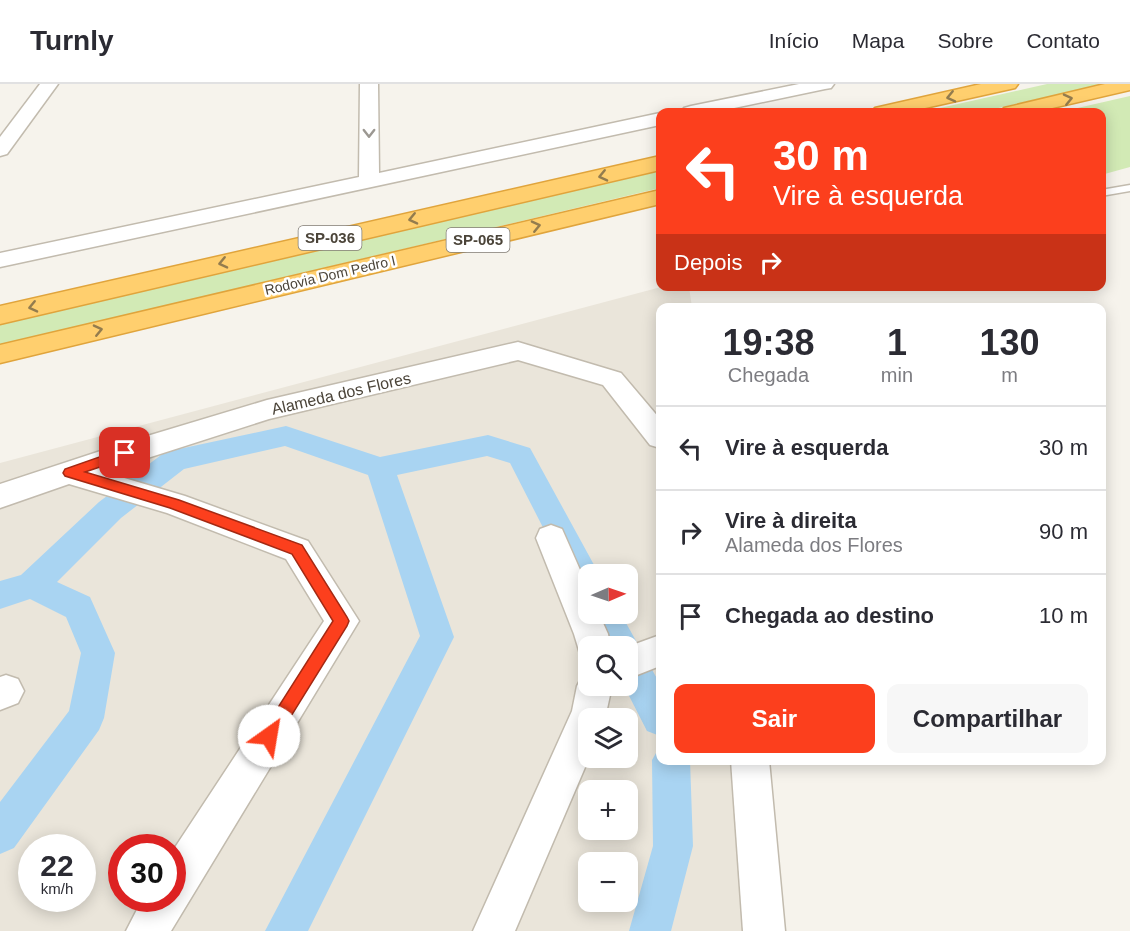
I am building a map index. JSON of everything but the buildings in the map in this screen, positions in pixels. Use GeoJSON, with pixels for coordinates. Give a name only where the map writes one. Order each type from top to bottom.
{"type":"FeatureCollection","features":[{"type":"Feature","properties":{"kind":"highway"},"geometry":{"type":"LineString","coordinates":[[900,108],[1008,84]]}},
{"type":"Feature","properties":{"kind":"highway"},"geometry":{"type":"LineString","coordinates":[[1028,108],[1130,84]]}},
{"type":"Feature","properties":{"kind":"highway","name":"SP-036"},"geometry":{"type":"LineString","coordinates":[[0,315],[656,164]]}},
{"type":"Feature","properties":{"kind":"highway","name":"Rodovia Dom Pedro I"},"geometry":{"type":"LineString","coordinates":[[0,354],[656,199]]}},
{"type":"Feature","properties":{"kind":"street"},"geometry":{"type":"LineString","coordinates":[[0,150],[49,84]]}},
{"type":"Feature","properties":{"kind":"street"},"geometry":{"type":"LineString","coordinates":[[369,84],[369,181]]}},
{"type":"Feature","properties":{"kind":"street"},"geometry":{"type":"LineString","coordinates":[[712,108],[825,84]]}},
{"type":"Feature","properties":{"kind":"street"},"geometry":{"type":"LineString","coordinates":[[706,92],[717,107]]}},
{"type":"Feature","properties":{"kind":"street"},"geometry":{"type":"LineString","coordinates":[[0,260],[656,120]]}},
{"type":"Feature","properties":{"kind":"street","name":"Alameda dos Flores"},"geometry":{"type":"LineString","coordinates":[[0,496],[144,447],[267,410],[518,351],[612,378],[656,433]]}},
{"type":"Feature","properties":{"kind":"street"},"geometry":{"type":"LineString","coordinates":[[69,473],[174,504],[297,549],[342,621],[186,868]]}},
{"type":"Feature","properties":{"kind":"street"},"geometry":{"type":"LineString","coordinates":[[551,537],[591,636]]}},
{"type":"Feature","properties":{"kind":"street"},"geometry":{"type":"LineString","coordinates":[[638,659],[656,652]]}},
{"type":"Feature","properties":{"kind":"street"},"geometry":{"type":"LineString","coordinates":[[494,931],[590,712],[593,696]]}},
{"type":"Feature","properties":{"kind":"street"},"geometry":{"type":"LineString","coordinates":[[750,765],[764,931]]}},
{"type":"Feature","properties":{"kind":"street"},"geometry":{"type":"LineString","coordinates":[[147,931],[159,912]]}},
{"type":"Feature","properties":{"kind":"lane"},"geometry":{"type":"LineString","coordinates":[[1106,193],[1128,190]]}},
{"type":"Feature","properties":{"kind":"shaded area"},"geometry":{"type":"Polygon","coordinates":[[[656,288],[656,291],[690,291],[691,303],[656,303],[656,765],[759,765],[779,931],[0,931],[0,463],[656,288]]]}},
{"type":"Feature","properties":{"kind":"green space"},"geometry":{"type":"Polygon","coordinates":[[[1047,84],[1102,84],[998,108],[940,108],[1047,84]]]}},
{"type":"Feature","properties":{"kind":"green space"},"geometry":{"type":"Polygon","coordinates":[[[1130,96],[1130,167],[1106,174],[1106,108],[1078,108],[1130,96]]]}},
{"type":"Feature","properties":{"kind":"green space"},"geometry":{"type":"Polygon","coordinates":[[[656,172],[656,189],[0,345],[0,324],[656,172]]]}},
{"type":"Feature","properties":{"kind":"waterway"},"geometry":{"type":"LineString","coordinates":[[32,585],[110,510],[175,460],[286,436],[380,468]]}},
{"type":"Feature","properties":{"kind":"waterway"},"geometry":{"type":"LineString","coordinates":[[380,468],[488,445],[520,456],[578,565]]}},
{"type":"Feature","properties":{"kind":"waterway"},"geometry":{"type":"LineString","coordinates":[[286,931],[437,637],[380,468]]}},
{"type":"Feature","properties":{"kind":"waterway"},"geometry":{"type":"LineString","coordinates":[[0,595],[32,585]]}},
{"type":"Feature","properties":{"kind":"waterway"},"geometry":{"type":"LineString","coordinates":[[0,834],[86,718],[98,653],[78,607],[32,585]]}},
{"type":"Feature","properties":{"kind":"waterway"},"geometry":{"type":"LineString","coordinates":[[609,624],[616,636]]}},
{"type":"Feature","properties":{"kind":"waterway"},"geometry":{"type":"LineString","coordinates":[[638,678],[656,711]]}},
{"type":"Feature","properties":{"kind":"waterway"},"geometry":{"type":"LineString","coordinates":[[650,931],[673,846],[671,765]]}},
{"type":"Feature","properties":{"kind":"route"},"geometry":{"type":"LineString","coordinates":[[125,453],[69,473],[174,504],[297,549],[342,621],[269,736]]}}]}
